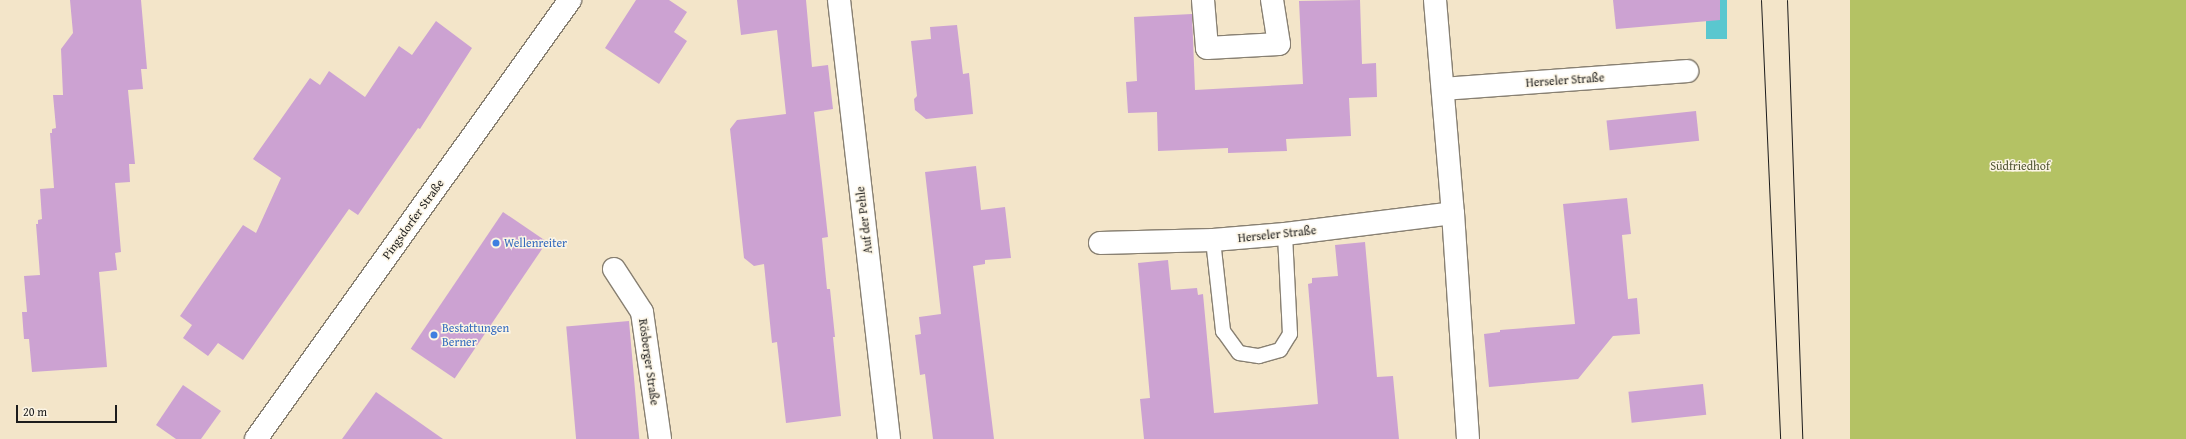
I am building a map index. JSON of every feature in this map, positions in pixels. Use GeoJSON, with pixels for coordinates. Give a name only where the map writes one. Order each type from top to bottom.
{"type":"FeatureCollection","features":[{"type":"Feature","properties":{"kind":"street","name":"Pingsdorfer Straße"},"geometry":{"type":"LineString","coordinates":[[256,439],[570,0]]}},
{"type":"Feature","properties":{"kind":"street","name":"Auf der Pehle"},"geometry":{"type":"LineString","coordinates":[[839,0],[889,439]]}},
{"type":"Feature","properties":{"kind":"street"},"geometry":{"type":"LineString","coordinates":[[1204,0],[1207,48],[1279,44],[1272,0]]}},
{"type":"Feature","properties":{"kind":"street"},"geometry":{"type":"LineString","coordinates":[[1435,0],[1453,212],[1468,439]]}},
{"type":"Feature","properties":{"kind":"street","name":"Herseler Straße"},"geometry":{"type":"LineString","coordinates":[[1443,89],[1687,71]]}},
{"type":"Feature","properties":{"kind":"street","name":"Herseler Straße"},"geometry":{"type":"LineString","coordinates":[[1100,243],[1213,240],[1285,234],[1453,212]]}},
{"type":"Feature","properties":{"kind":"street","name":"Rösberger Straße"},"geometry":{"type":"LineString","coordinates":[[614,269],[642,312],[660,439]]}},
{"type":"Feature","properties":{"kind":"lane"},"geometry":{"type":"LineString","coordinates":[[1213,240],[1223,331],[1239,353],[1259,356],[1280,350],[1290,334],[1285,234]]}},
{"type":"Feature","properties":{"kind":"green space","name":"Südfriedhof"},"geometry":{"type":"Polygon","coordinates":[[[1850,0],[2186,0],[2186,439],[1850,439],[1850,0]]]}},
{"type":"Feature","properties":{"kind":"water"},"geometry":{"type":"Polygon","coordinates":[[[1706,0],[1727,0],[1727,39],[1706,39],[1706,0]]]}},
{"type":"Feature","properties":{"kind":"building"},"geometry":{"type":"Polygon","coordinates":[[[70,0],[141,0],[147,69],[141,69],[143,89],[128,90],[135,164],[129,164],[130,182],[115,183],[121,252],[115,253],[117,270],[99,272],[107,367],[32,372],[29,339],[24,339],[22,312],[27,312],[24,276],[40,275],[36,224],[38,224],[38,220],[42,219],[40,189],[54,188],[50,133],[52,133],[52,129],[56,128],[53,95],[63,95],[61,49],[73,33],[70,0]]]}},
{"type":"Feature","properties":{"kind":"building"},"geometry":{"type":"Polygon","coordinates":[[[636,0],[669,0],[687,12],[674,32],[687,41],[659,84],[605,48],[636,0]]]}},
{"type":"Feature","properties":{"kind":"building"},"geometry":{"type":"Polygon","coordinates":[[[737,0],[806,0],[812,67],[828,65],[833,109],[814,112],[828,237],[822,238],[827,289],[830,289],[841,416],[786,423],[777,342],[772,343],[764,264],[754,266],[744,258],[730,129],[737,120],[786,114],[777,30],[741,35],[737,0]]]}},
{"type":"Feature","properties":{"kind":"building"},"geometry":{"type":"Polygon","coordinates":[[[1360,0],[1362,64],[1376,63],[1377,97],[1349,98],[1351,136],[1286,139],[1287,151],[1228,153],[1228,148],[1158,151],[1157,112],[1128,113],[1126,82],[1137,81],[1134,17],[1192,14],[1195,90],[1303,84],[1299,1],[1360,0]]]}},
{"type":"Feature","properties":{"kind":"building"},"geometry":{"type":"Polygon","coordinates":[[[1613,0],[1720,0],[1720,20],[1616,29],[1613,0]]]}},
{"type":"Feature","properties":{"kind":"building"},"geometry":{"type":"Polygon","coordinates":[[[436,21],[472,48],[420,129],[418,128],[358,215],[349,209],[243,360],[218,343],[208,356],[183,338],[192,325],[180,316],[243,225],[256,233],[281,178],[253,159],[310,78],[320,85],[329,71],[365,97],[399,46],[412,55],[436,21]]]}},
{"type":"Feature","properties":{"kind":"building"},"geometry":{"type":"Polygon","coordinates":[[[957,25],[963,74],[969,73],[973,114],[926,119],[915,110],[914,99],[917,96],[911,41],[931,39],[930,27],[957,25]]]}},
{"type":"Feature","properties":{"kind":"building"},"geometry":{"type":"Polygon","coordinates":[[[1696,111],[1699,141],[1610,150],[1606,120],[1696,111]]]}},
{"type":"Feature","properties":{"kind":"building"},"geometry":{"type":"Polygon","coordinates":[[[976,166],[981,210],[1005,207],[1011,258],[985,260],[985,264],[973,266],[994,439],[933,439],[925,374],[920,375],[915,335],[921,334],[919,317],[941,314],[925,172],[976,166]]]}},
{"type":"Feature","properties":{"kind":"building"},"geometry":{"type":"Polygon","coordinates":[[[1627,198],[1631,234],[1622,235],[1628,299],[1637,298],[1640,334],[1613,336],[1578,379],[1489,387],[1484,334],[1500,332],[1500,330],[1575,324],[1563,204],[1627,198]]]}},
{"type":"Feature","properties":{"kind":"building"},"geometry":{"type":"Polygon","coordinates":[[[503,212],[547,242],[455,378],[411,349],[503,212]]]}},
{"type":"Feature","properties":{"kind":"building"},"geometry":{"type":"Polygon","coordinates":[[[1365,242],[1377,377],[1393,376],[1399,439],[1144,439],[1140,399],[1150,398],[1138,263],[1168,260],[1171,290],[1197,288],[1198,295],[1203,294],[1214,413],[1318,404],[1308,284],[1312,283],[1312,278],[1338,276],[1335,245],[1365,242]]]}},
{"type":"Feature","properties":{"kind":"building"},"geometry":{"type":"Polygon","coordinates":[[[629,321],[639,439],[576,439],[566,326],[629,321]]]}},
{"type":"Feature","properties":{"kind":"building"},"geometry":{"type":"Polygon","coordinates":[[[1703,384],[1706,415],[1632,423],[1628,392],[1703,384]]]}},
{"type":"Feature","properties":{"kind":"building"},"geometry":{"type":"Polygon","coordinates":[[[183,385],[221,411],[201,439],[176,439],[156,425],[183,385]]]}},
{"type":"Feature","properties":{"kind":"building"},"geometry":{"type":"Polygon","coordinates":[[[376,392],[443,439],[342,439],[376,392]]]}},
{"type":"Feature","properties":{"kind":"tram line"},"geometry":{"type":"LineString","coordinates":[[1761,0],[1780,439]]}},
{"type":"Feature","properties":{"kind":"tram line"},"geometry":{"type":"LineString","coordinates":[[1787,0],[1802,439]]}},
{"type":"Feature","properties":{"kind":"place","name":"Wellenreiter"},"geometry":{"type":"Point","coordinates":[496,243]}},
{"type":"Feature","properties":{"kind":"place","name":"Bestattungen Berner"},"geometry":{"type":"Point","coordinates":[434,335]}}]}
